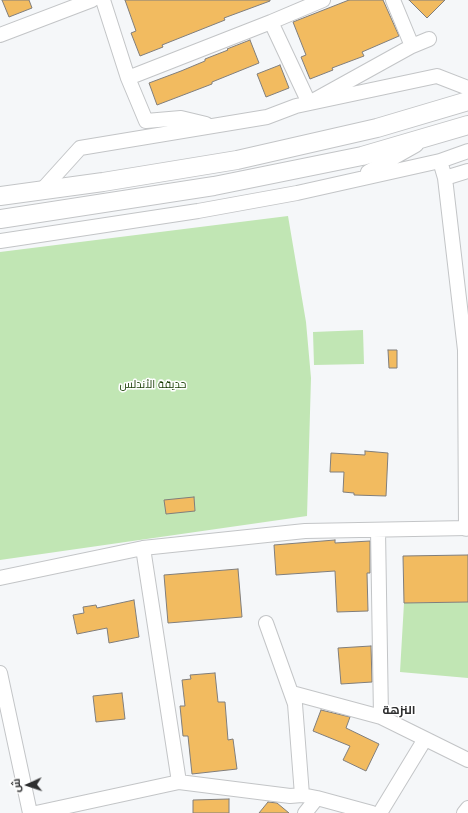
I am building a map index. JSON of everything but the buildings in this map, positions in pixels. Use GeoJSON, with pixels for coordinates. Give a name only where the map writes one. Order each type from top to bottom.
{"type":"FeatureCollection","features":[{"type":"Feature","properties":{"kind":"main road"},"geometry":{"type":"LineString","coordinates":[[0,196],[237,160],[377,128],[468,101]]}},
{"type":"Feature","properties":{"kind":"main road"},"geometry":{"type":"LineString","coordinates":[[0,219],[214,186],[362,156],[468,125]]}},
{"type":"Feature","properties":{"kind":"street"},"geometry":{"type":"LineString","coordinates":[[0,35],[92,0]]}},
{"type":"Feature","properties":{"kind":"street"},"geometry":{"type":"LineString","coordinates":[[103,0],[128,78],[146,121],[181,118],[214,126]]}},
{"type":"Feature","properties":{"kind":"street"},"geometry":{"type":"LineString","coordinates":[[128,78],[323,0]]}},
{"type":"Feature","properties":{"kind":"street"},"geometry":{"type":"LineString","coordinates":[[393,0],[412,46]]}},
{"type":"Feature","properties":{"kind":"street"},"geometry":{"type":"LineString","coordinates":[[271,22],[309,103]]}},
{"type":"Feature","properties":{"kind":"street"},"geometry":{"type":"LineString","coordinates":[[309,103],[412,46],[430,38]]}},
{"type":"Feature","properties":{"kind":"street"},"geometry":{"type":"LineString","coordinates":[[42,190],[80,148],[267,117],[296,106],[437,76],[468,88]]}},
{"type":"Feature","properties":{"kind":"street"},"geometry":{"type":"LineString","coordinates":[[354,180],[437,134]]}},
{"type":"Feature","properties":{"kind":"street"},"geometry":{"type":"LineString","coordinates":[[0,241],[206,209],[297,193],[440,161],[468,151]]}},
{"type":"Feature","properties":{"kind":"street"},"geometry":{"type":"LineString","coordinates":[[0,578],[143,548],[305,531],[467,528],[466,350],[445,178],[440,161]]}},
{"type":"Feature","properties":{"kind":"street"},"geometry":{"type":"LineString","coordinates":[[445,178],[468,171]]}},
{"type":"Feature","properties":{"kind":"street"},"geometry":{"type":"LineString","coordinates":[[378,530],[381,717]]}},
{"type":"Feature","properties":{"kind":"street"},"geometry":{"type":"LineString","coordinates":[[143,548],[179,782]]}},
{"type":"Feature","properties":{"kind":"street"},"geometry":{"type":"LineString","coordinates":[[266,623],[295,704],[302,795]]}},
{"type":"Feature","properties":{"kind":"street"},"geometry":{"type":"LineString","coordinates":[[0,673],[30,813]]}},
{"type":"Feature","properties":{"kind":"street"},"geometry":{"type":"LineString","coordinates":[[292,693],[381,717],[468,760]]}},
{"type":"Feature","properties":{"kind":"street"},"geometry":{"type":"LineString","coordinates":[[380,813],[425,739]]}},
{"type":"Feature","properties":{"kind":"street"},"geometry":{"type":"LineString","coordinates":[[36,813],[179,782],[290,796],[302,795],[372,813]]}},
{"type":"Feature","properties":{"kind":"street"},"geometry":{"type":"LineString","coordinates":[[305,813],[317,798]]}},
{"type":"Feature","properties":{"kind":"street"},"geometry":{"type":"LineString","coordinates":[[464,813],[468,808]]}},
{"type":"Feature","properties":{"kind":"green space","name":"حديقة الأندلس"},"geometry":{"type":"Polygon","coordinates":[[[288,216],[306,322],[311,378],[307,516],[0,560],[0,252],[288,216]]]}},
{"type":"Feature","properties":{"kind":"green space"},"geometry":{"type":"Polygon","coordinates":[[[363,330],[364,364],[314,365],[313,332],[363,330]]]}},
{"type":"Feature","properties":{"kind":"green space"},"geometry":{"type":"Polygon","coordinates":[[[468,602],[468,678],[400,672],[404,603],[468,602]]]}},
{"type":"Feature","properties":{"kind":"district","name":"النزهة"},"geometry":{"type":"Point","coordinates":[399,710]}}]}
